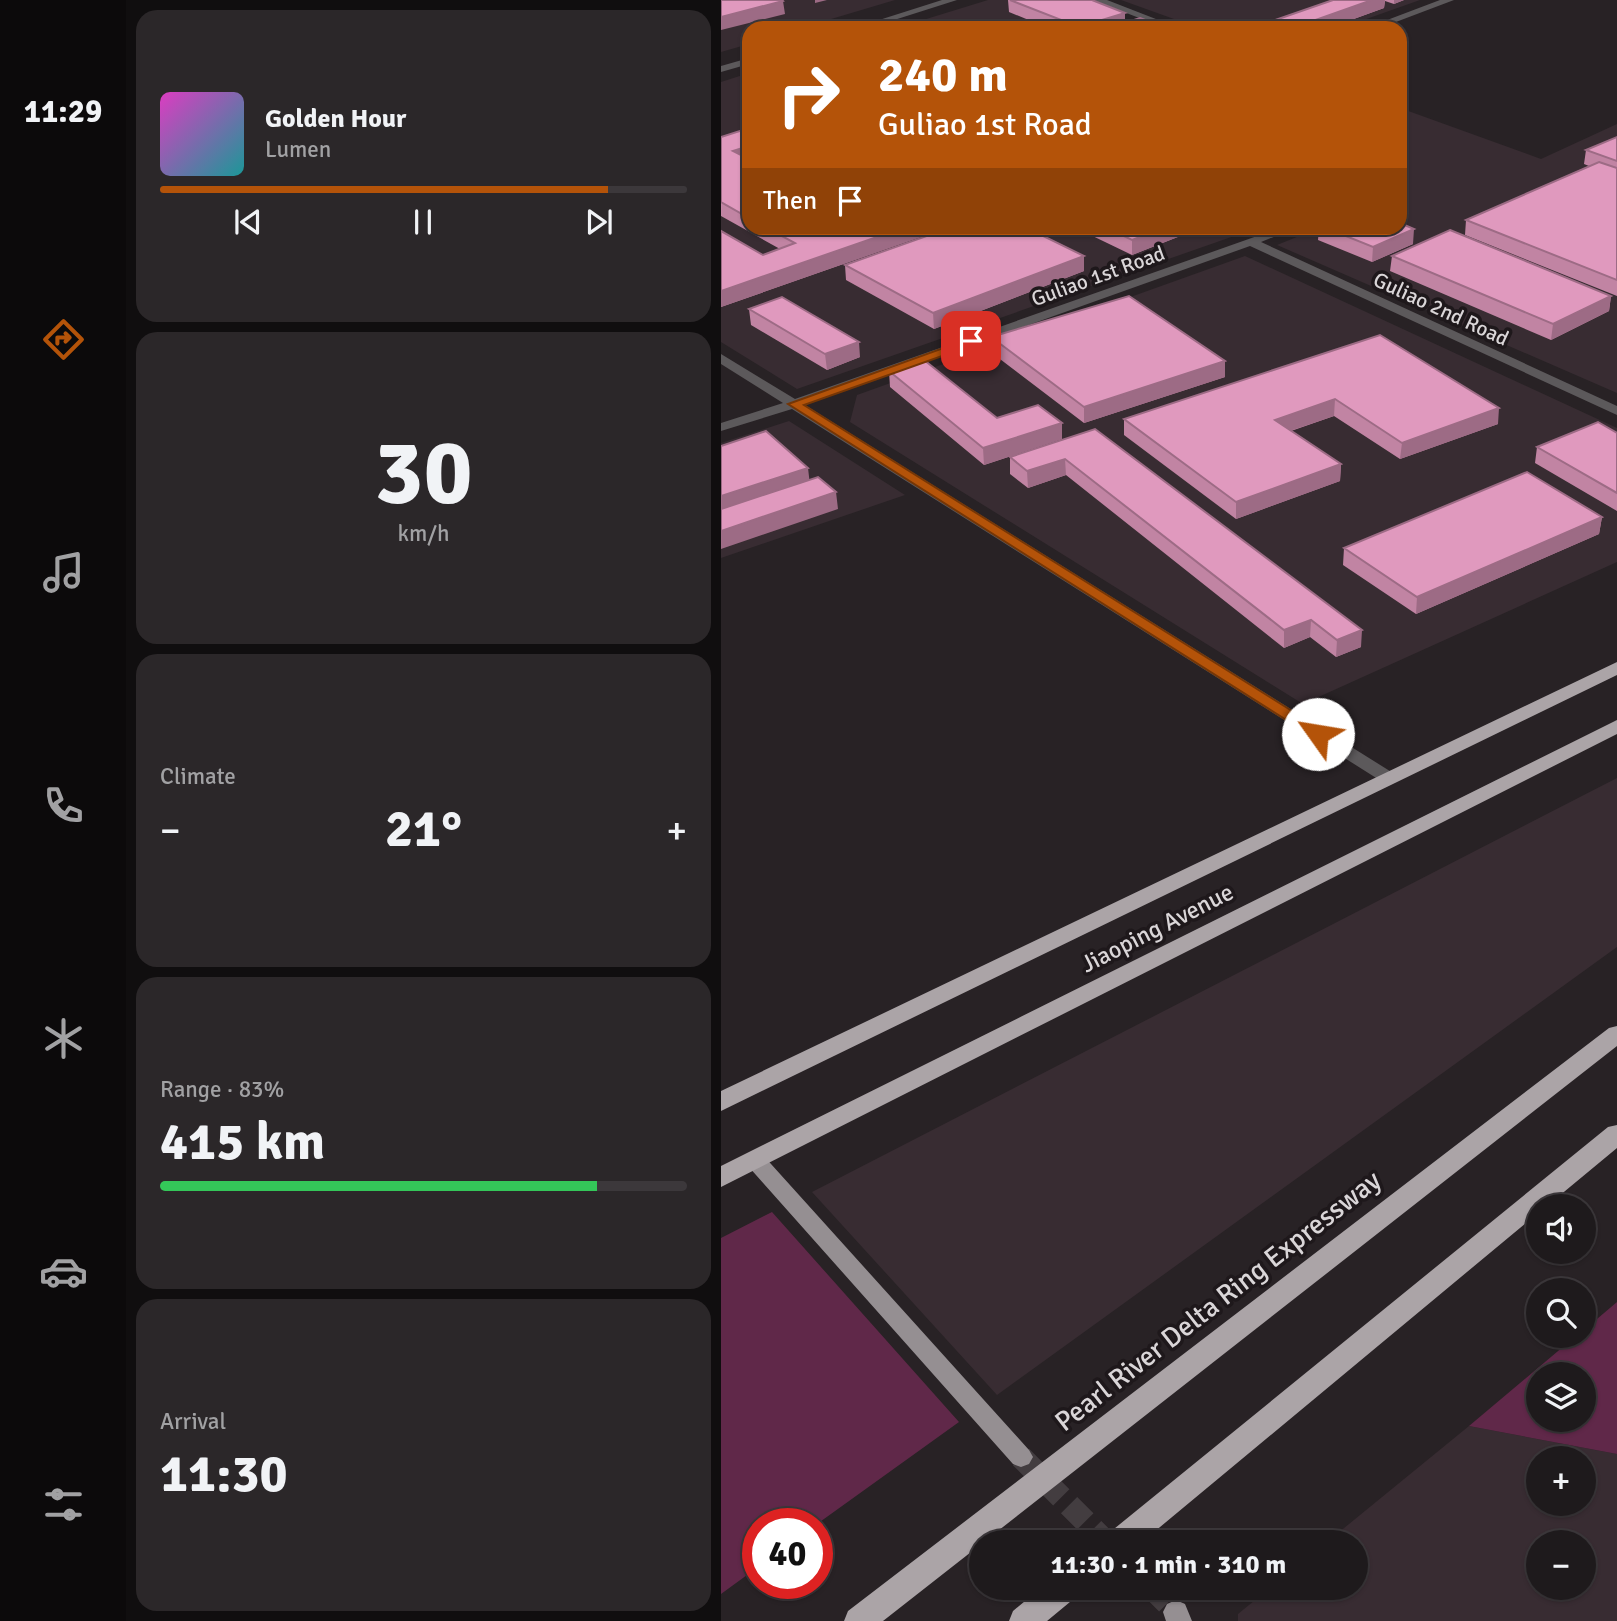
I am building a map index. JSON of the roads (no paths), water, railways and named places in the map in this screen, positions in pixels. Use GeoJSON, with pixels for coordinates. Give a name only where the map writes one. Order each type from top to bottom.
{"type":"FeatureCollection","features":[{"type":"Feature","properties":{"kind":"highway","name":"Jiaoping Avenue"},"geometry":{"type":"LineString","coordinates":[[721,1102],[1387,777],[1617,668]]}},
{"type":"Feature","properties":{"kind":"highway","name":"Jiaoping Avenue"},"geometry":{"type":"LineString","coordinates":[[721,1177],[1617,726]]}},
{"type":"Feature","properties":{"kind":"highway","name":"Pearl River Delta Ring Expressway"},"geometry":{"type":"LineString","coordinates":[[859,1621],[1617,1034]]}},
{"type":"Feature","properties":{"kind":"highway"},"geometry":{"type":"LineString","coordinates":[[1135,1530],[1617,1134]]}},
{"type":"Feature","properties":{"kind":"highway"},"geometry":{"type":"LineString","coordinates":[[1024,1621],[1049,1600]]}},
{"type":"Feature","properties":{"kind":"main road"},"geometry":{"type":"LineString","coordinates":[[755,1160],[1021,1457]]}},
{"type":"Feature","properties":{"kind":"street"},"geometry":{"type":"LineString","coordinates":[[882,21],[952,0]]}},
{"type":"Feature","properties":{"kind":"street"},"geometry":{"type":"LineString","coordinates":[[1098,0],[1155,21]]}},
{"type":"Feature","properties":{"kind":"street"},"geometry":{"type":"LineString","coordinates":[[1390,21],[1449,0]]}},
{"type":"Feature","properties":{"kind":"street"},"geometry":{"type":"LineString","coordinates":[[721,69],[742,63]]}},
{"type":"Feature","properties":{"kind":"street","name":"Guliao 1st Road"},"geometry":{"type":"LineString","coordinates":[[721,427],[794,404],[1270,235]]}},
{"type":"Feature","properties":{"kind":"street","name":"Guliao 2nd Road"},"geometry":{"type":"LineString","coordinates":[[1250,242],[1617,411]]}},
{"type":"Feature","properties":{"kind":"street"},"geometry":{"type":"LineString","coordinates":[[721,358],[1387,777]]}},
{"type":"Feature","properties":{"kind":"tunnel"},"geometry":{"type":"LineString","coordinates":[[1021,1457],[1094,1530]]}},
{"type":"Feature","properties":{"kind":"tunnel"},"geometry":{"type":"LineString","coordinates":[[1164,1600],[1176,1612]]}}]}
